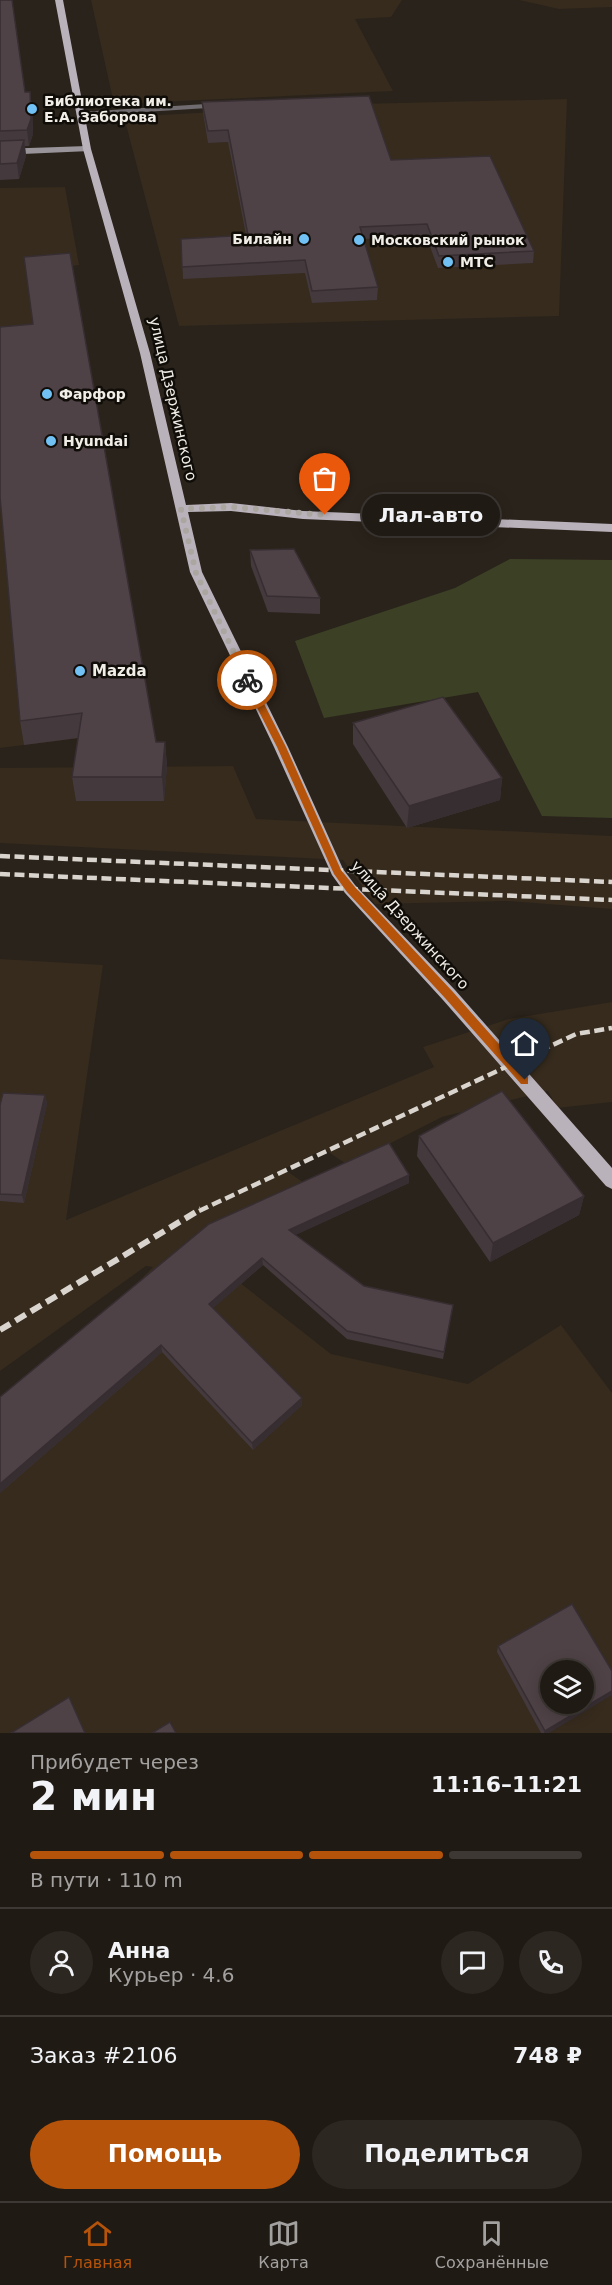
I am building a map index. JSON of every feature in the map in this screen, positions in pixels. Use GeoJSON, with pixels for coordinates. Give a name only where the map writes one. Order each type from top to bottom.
{"type":"FeatureCollection","features":[{"type":"Feature","properties":{"kind":"main road","name":"улица Дзержинского"},"geometry":{"type":"LineString","coordinates":[[59,0],[87,149],[146,353],[196,573],[281,747],[337,871],[350,889],[449,995],[612,1181]]}},
{"type":"Feature","properties":{"kind":"main road"},"geometry":{"type":"LineString","coordinates":[[0,152],[87,149]]}},
{"type":"Feature","properties":{"kind":"main road"},"geometry":{"type":"LineString","coordinates":[[181,509],[231,507],[303,514],[607,528]]}},
{"type":"Feature","properties":{"kind":"street"},"geometry":{"type":"LineString","coordinates":[[80,114],[231,105]]}},
{"type":"Feature","properties":{"kind":"shaded area"},"geometry":{"type":"Polygon","coordinates":[[[91,0],[402,0],[391,17],[355,19],[393,91],[114,104],[91,0]]]}},
{"type":"Feature","properties":{"kind":"shaded area"},"geometry":{"type":"Polygon","coordinates":[[[519,0],[612,0],[612,7],[559,9],[519,0]]]}},
{"type":"Feature","properties":{"kind":"shaded area","name":"Московский рынок"},"geometry":{"type":"Polygon","coordinates":[[[567,99],[559,316],[179,326],[124,117],[358,104],[567,99]]]}},
{"type":"Feature","properties":{"kind":"shaded area"},"geometry":{"type":"Polygon","coordinates":[[[65,187],[79,265],[71,266],[152,729],[0,748],[0,188],[65,187]]]}},
{"type":"Feature","properties":{"kind":"shaded area"},"geometry":{"type":"Polygon","coordinates":[[[233,766],[256,819],[612,836],[612,909],[507,901],[375,904],[343,860],[0,843],[0,768],[233,766]]]}},
{"type":"Feature","properties":{"kind":"shaded area"},"geometry":{"type":"Polygon","coordinates":[[[0,959],[103,965],[66,1220],[434,1067],[423,1047],[509,1019],[612,1002],[612,1102],[557,1108],[548,1091],[442,1117],[389,1144],[382,1152],[349,1166],[324,1149],[284,1169],[307,1185],[193,1246],[331,1354],[468,1384],[561,1325],[612,1393],[612,1733],[0,1733],[0,1421],[153,1267],[146,1266],[0,1371],[0,959]]]}},
{"type":"Feature","properties":{"kind":"green space"},"geometry":{"type":"Polygon","coordinates":[[[510,559],[612,560],[612,818],[542,816],[478,692],[324,718],[295,641],[455,588],[510,559]]]}},
{"type":"Feature","properties":{"kind":"building"},"geometry":{"type":"Polygon","coordinates":[[[0,0],[12,0],[25,92],[30,92],[31,119],[27,130],[0,131],[0,0]]]}},
{"type":"Feature","properties":{"kind":"building"},"geometry":{"type":"Polygon","coordinates":[[[369,96],[391,160],[490,156],[534,251],[439,256],[427,224],[360,227],[378,287],[312,291],[305,260],[182,267],[181,239],[248,235],[228,130],[208,131],[202,102],[369,96]]]}},
{"type":"Feature","properties":{"kind":"building"},"geometry":{"type":"Polygon","coordinates":[[[24,140],[17,163],[0,164],[0,141],[24,140]]]}},
{"type":"Feature","properties":{"kind":"building"},"geometry":{"type":"Polygon","coordinates":[[[70,253],[156,742],[165,742],[162,777],[72,777],[82,713],[20,721],[0,497],[0,327],[33,324],[24,257],[70,253]]]}},
{"type":"Feature","properties":{"kind":"building"},"geometry":{"type":"Polygon","coordinates":[[[294,549],[320,598],[267,596],[250,550],[294,549]]]}},
{"type":"Feature","properties":{"kind":"building"},"geometry":{"type":"Polygon","coordinates":[[[443,697],[502,778],[409,806],[353,723],[443,697]]]}},
{"type":"Feature","properties":{"kind":"building"},"geometry":{"type":"Polygon","coordinates":[[[502,1091],[584,1196],[493,1243],[419,1136],[502,1091]]]}},
{"type":"Feature","properties":{"kind":"building"},"geometry":{"type":"Polygon","coordinates":[[[3,1093],[45,1095],[22,1195],[0,1194],[0,1105],[3,1093]]]}},
{"type":"Feature","properties":{"kind":"building"},"geometry":{"type":"Polygon","coordinates":[[[389,1143],[409,1175],[289,1230],[364,1286],[453,1305],[444,1352],[347,1331],[262,1258],[209,1304],[302,1398],[252,1443],[161,1345],[0,1484],[0,1397],[209,1224],[389,1143]]]}},
{"type":"Feature","properties":{"kind":"building"},"geometry":{"type":"Polygon","coordinates":[[[572,1604],[612,1671],[612,1691],[594,1702],[594,1660],[540,1660],[540,1714],[573,1714],[545,1731],[498,1646],[572,1604]]]}},
{"type":"Feature","properties":{"kind":"building"},"geometry":{"type":"Polygon","coordinates":[[[69,1697],[85,1733],[11,1733],[69,1697]]]}},
{"type":"Feature","properties":{"kind":"building"},"geometry":{"type":"Polygon","coordinates":[[[170,1722],[176,1733],[152,1733],[170,1722]]]}},
{"type":"Feature","properties":{"kind":"railway"},"geometry":{"type":"LineString","coordinates":[[0,856],[612,882]]}},
{"type":"Feature","properties":{"kind":"railway"},"geometry":{"type":"LineString","coordinates":[[0,874],[612,900]]}},
{"type":"Feature","properties":{"kind":"railway"},"geometry":{"type":"LineString","coordinates":[[199,1211],[576,1034],[612,1028]]}},
{"type":"Feature","properties":{"kind":"railway"},"geometry":{"type":"LineString","coordinates":[[0,1330],[201,1209]]}},
{"type":"Feature","properties":{"kind":"way so far"},"geometry":{"type":"LineString","coordinates":[[247,680],[196,573],[181,509],[231,507],[325,515]]}},
{"type":"Feature","properties":{"kind":"place","name":"Библиотека им. Е.А. Заборова"},"geometry":{"type":"Point","coordinates":[32,109]}},
{"type":"Feature","properties":{"kind":"place","name":"Билайн"},"geometry":{"type":"Point","coordinates":[304,239]}},
{"type":"Feature","properties":{"kind":"place","name":"Московский рынок"},"geometry":{"type":"Point","coordinates":[359,240]}},
{"type":"Feature","properties":{"kind":"place","name":"МТС"},"geometry":{"type":"Point","coordinates":[448,262]}},
{"type":"Feature","properties":{"kind":"place","name":"Фарфор"},"geometry":{"type":"Point","coordinates":[47,394]}},
{"type":"Feature","properties":{"kind":"place","name":"Hyundai"},"geometry":{"type":"Point","coordinates":[51,441]}},
{"type":"Feature","properties":{"kind":"place","name":"Лал-авто"},"geometry":{"type":"Point","coordinates":[325,515]}},
{"type":"Feature","properties":{"kind":"place","name":"Mazda"},"geometry":{"type":"Point","coordinates":[80,671]}},
{"type":"Feature","properties":{"kind":"route"},"geometry":{"type":"LineString","coordinates":[[247,680],[281,747],[337,871],[350,889],[525,1080]]}}]}
